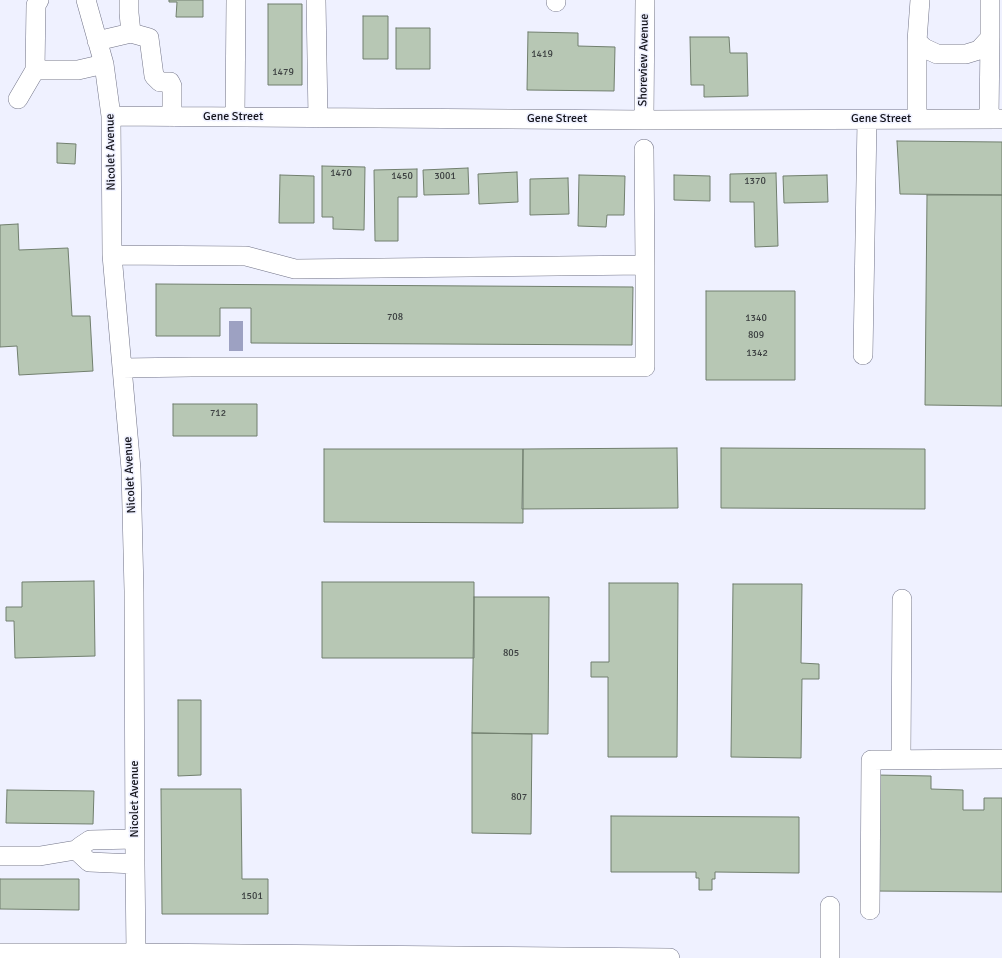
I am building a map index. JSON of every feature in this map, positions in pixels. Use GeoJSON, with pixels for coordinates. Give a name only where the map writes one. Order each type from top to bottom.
{"type":"FeatureCollection","features":[{"type":"Feature","properties":{"kind":"street"},"geometry":{"type":"LineString","coordinates":[[18,99],[35,70],[36,5],[39,0]]}},
{"type":"Feature","properties":{"kind":"street","name":"Nicolet Avenue"},"geometry":{"type":"LineString","coordinates":[[86,0],[104,64],[111,116],[112,255],[131,469],[134,591],[136,953]]}},
{"type":"Feature","properties":{"kind":"street"},"geometry":{"type":"LineString","coordinates":[[129,0],[131,33]]}},
{"type":"Feature","properties":{"kind":"street"},"geometry":{"type":"LineString","coordinates":[[235,117],[236,0]]}},
{"type":"Feature","properties":{"kind":"street"},"geometry":{"type":"LineString","coordinates":[[316,0],[318,118]]}},
{"type":"Feature","properties":{"kind":"street","name":"Shoreview Avenue"},"geometry":{"type":"LineString","coordinates":[[644,120],[645,0]]}},
{"type":"Feature","properties":{"kind":"street"},"geometry":{"type":"LineString","coordinates":[[917,119],[917,41],[920,0]]}},
{"type":"Feature","properties":{"kind":"street"},"geometry":{"type":"LineString","coordinates":[[990,0],[990,38],[996,119]]}},
{"type":"Feature","properties":{"kind":"street"},"geometry":{"type":"LineString","coordinates":[[97,41],[131,33],[149,38],[154,76],[160,82],[170,82],[172,86],[172,117]]}},
{"type":"Feature","properties":{"kind":"street"},"geometry":{"type":"LineString","coordinates":[[917,41],[924,48],[937,54],[966,54],[979,50],[990,38]]}},
{"type":"Feature","properties":{"kind":"street"},"geometry":{"type":"LineString","coordinates":[[35,70],[78,70],[104,64]]}},
{"type":"Feature","properties":{"kind":"street","name":"Gene Street"},"geometry":{"type":"LineString","coordinates":[[111,116],[644,120],[996,119]]}},
{"type":"Feature","properties":{"kind":"street"},"geometry":{"type":"LineString","coordinates":[[863,355],[867,120]]}},
{"type":"Feature","properties":{"kind":"street"},"geometry":{"type":"LineString","coordinates":[[122,368],[645,367],[644,149]]}},
{"type":"Feature","properties":{"kind":"street"},"geometry":{"type":"LineString","coordinates":[[112,255],[246,256],[295,269],[644,264]]}},
{"type":"Feature","properties":{"kind":"street"},"geometry":{"type":"LineString","coordinates":[[901,759],[902,599]]}},
{"type":"Feature","properties":{"kind":"street"},"geometry":{"type":"LineString","coordinates":[[870,910],[871,760],[1002,759]]}},
{"type":"Feature","properties":{"kind":"street"},"geometry":{"type":"LineString","coordinates":[[0,856],[40,856],[76,850],[90,840],[135,839]]}},
{"type":"Feature","properties":{"kind":"street"},"geometry":{"type":"LineString","coordinates":[[76,850],[89,862],[135,864]]}},
{"type":"Feature","properties":{"kind":"street"},"geometry":{"type":"LineString","coordinates":[[830,906],[830,958]]}},
{"type":"Feature","properties":{"kind":"street"},"geometry":{"type":"LineString","coordinates":[[0,954],[136,953],[670,958]]}},
{"type":"Feature","properties":{"kind":"water"},"geometry":{"type":"Polygon","coordinates":[[[229,321],[243,321],[243,351],[229,351],[229,321]]]}},
{"type":"Feature","properties":{"kind":"building"},"geometry":{"type":"Polygon","coordinates":[[[169,0],[203,0],[203,17],[176,17],[177,2],[169,2],[169,0]]]}},
{"type":"Feature","properties":{"kind":"building"},"geometry":{"type":"Polygon","coordinates":[[[268,4],[302,4],[302,85],[268,85],[268,4]]]}},
{"type":"Feature","properties":{"kind":"building"},"geometry":{"type":"Polygon","coordinates":[[[363,16],[388,16],[388,59],[363,59],[363,16]]]}},
{"type":"Feature","properties":{"kind":"building"},"geometry":{"type":"Polygon","coordinates":[[[396,28],[430,28],[430,69],[396,69],[396,28]]]}},
{"type":"Feature","properties":{"kind":"building"},"geometry":{"type":"Polygon","coordinates":[[[528,32],[578,33],[578,46],[615,47],[614,91],[527,90],[528,32]]]}},
{"type":"Feature","properties":{"kind":"building"},"geometry":{"type":"Polygon","coordinates":[[[690,37],[729,37],[730,53],[747,53],[748,96],[704,97],[704,85],[691,85],[690,37]]]}},
{"type":"Feature","properties":{"kind":"building"},"geometry":{"type":"Polygon","coordinates":[[[897,141],[1002,142],[1002,195],[900,194],[897,141]]]}},
{"type":"Feature","properties":{"kind":"building"},"geometry":{"type":"Polygon","coordinates":[[[57,143],[76,144],[75,164],[57,163],[57,143]]]}},
{"type":"Feature","properties":{"kind":"building"},"geometry":{"type":"Polygon","coordinates":[[[322,166],[365,167],[364,230],[333,229],[333,217],[322,217],[322,166]]]}},
{"type":"Feature","properties":{"kind":"building"},"geometry":{"type":"Polygon","coordinates":[[[468,168],[469,194],[424,195],[423,170],[468,168]]]}},
{"type":"Feature","properties":{"kind":"building"},"geometry":{"type":"Polygon","coordinates":[[[417,169],[417,197],[398,197],[398,241],[375,241],[374,170],[417,169]]]}},
{"type":"Feature","properties":{"kind":"building"},"geometry":{"type":"Polygon","coordinates":[[[517,172],[518,202],[479,204],[478,174],[517,172]]]}},
{"type":"Feature","properties":{"kind":"building"},"geometry":{"type":"Polygon","coordinates":[[[776,173],[778,246],[755,247],[754,202],[730,202],[730,174],[776,173]]]}},
{"type":"Feature","properties":{"kind":"building"},"geometry":{"type":"Polygon","coordinates":[[[280,175],[314,176],[314,223],[279,223],[280,175]]]}},
{"type":"Feature","properties":{"kind":"building"},"geometry":{"type":"Polygon","coordinates":[[[579,175],[625,176],[624,215],[607,215],[606,227],[578,226],[579,175]]]}},
{"type":"Feature","properties":{"kind":"building"},"geometry":{"type":"Polygon","coordinates":[[[674,175],[710,176],[710,201],[674,200],[674,175]]]}},
{"type":"Feature","properties":{"kind":"building"},"geometry":{"type":"Polygon","coordinates":[[[827,175],[828,202],[784,203],[783,176],[827,175]]]}},
{"type":"Feature","properties":{"kind":"building"},"geometry":{"type":"Polygon","coordinates":[[[568,178],[569,214],[530,215],[530,179],[568,178]]]}},
{"type":"Feature","properties":{"kind":"building"},"geometry":{"type":"Polygon","coordinates":[[[927,195],[1002,195],[1002,406],[925,405],[927,195]]]}},
{"type":"Feature","properties":{"kind":"building"},"geometry":{"type":"Polygon","coordinates":[[[18,224],[19,250],[68,248],[72,316],[90,316],[93,371],[19,375],[17,346],[0,347],[0,225],[18,224]]]}},
{"type":"Feature","properties":{"kind":"building"},"geometry":{"type":"Polygon","coordinates":[[[156,284],[633,287],[632,345],[251,343],[251,308],[220,308],[220,336],[156,336],[156,284]]]}},
{"type":"Feature","properties":{"kind":"building"},"geometry":{"type":"Polygon","coordinates":[[[706,291],[795,291],[795,380],[706,380],[706,291]]]}},
{"type":"Feature","properties":{"kind":"building"},"geometry":{"type":"Polygon","coordinates":[[[173,404],[257,404],[257,436],[173,436],[173,404]]]}},
{"type":"Feature","properties":{"kind":"building"},"geometry":{"type":"Polygon","coordinates":[[[677,448],[678,508],[522,509],[523,449],[677,448]]]}},
{"type":"Feature","properties":{"kind":"building"},"geometry":{"type":"Polygon","coordinates":[[[721,448],[925,449],[925,509],[721,508],[721,448]]]}},
{"type":"Feature","properties":{"kind":"building"},"geometry":{"type":"Polygon","coordinates":[[[324,449],[523,449],[523,523],[324,522],[324,449]]]}},
{"type":"Feature","properties":{"kind":"building"},"geometry":{"type":"Polygon","coordinates":[[[94,581],[95,656],[15,658],[14,621],[6,621],[6,607],[22,607],[22,582],[94,581]]]}},
{"type":"Feature","properties":{"kind":"building"},"geometry":{"type":"Polygon","coordinates":[[[322,582],[474,582],[474,658],[322,658],[322,582]]]}},
{"type":"Feature","properties":{"kind":"building"},"geometry":{"type":"Polygon","coordinates":[[[609,583],[678,583],[677,757],[608,757],[608,677],[591,677],[591,662],[609,662],[609,583]]]}},
{"type":"Feature","properties":{"kind":"building"},"geometry":{"type":"Polygon","coordinates":[[[733,584],[802,584],[801,663],[819,664],[819,679],[802,679],[801,758],[731,757],[733,584]]]}},
{"type":"Feature","properties":{"kind":"building"},"geometry":{"type":"Polygon","coordinates":[[[474,597],[549,597],[548,734],[472,733],[474,597]]]}},
{"type":"Feature","properties":{"kind":"building"},"geometry":{"type":"Polygon","coordinates":[[[178,700],[201,700],[201,775],[178,776],[178,700]]]}},
{"type":"Feature","properties":{"kind":"building"},"geometry":{"type":"Polygon","coordinates":[[[472,733],[532,734],[531,834],[472,833],[472,733]]]}},
{"type":"Feature","properties":{"kind":"building"},"geometry":{"type":"Polygon","coordinates":[[[876,775],[931,776],[931,789],[963,790],[963,810],[984,810],[984,798],[1002,798],[1002,892],[874,891],[876,775]]]}},
{"type":"Feature","properties":{"kind":"building"},"geometry":{"type":"Polygon","coordinates":[[[161,789],[241,789],[242,879],[268,879],[268,914],[162,914],[161,789]]]}},
{"type":"Feature","properties":{"kind":"building"},"geometry":{"type":"Polygon","coordinates":[[[7,790],[94,791],[93,824],[6,823],[7,790]]]}},
{"type":"Feature","properties":{"kind":"building"},"geometry":{"type":"Polygon","coordinates":[[[611,816],[799,817],[799,873],[715,872],[715,879],[712,879],[712,890],[699,890],[699,878],[696,878],[696,872],[611,872],[611,816]]]}},
{"type":"Feature","properties":{"kind":"building"},"geometry":{"type":"Polygon","coordinates":[[[0,879],[79,879],[79,910],[0,909],[0,879]]]}}]}
